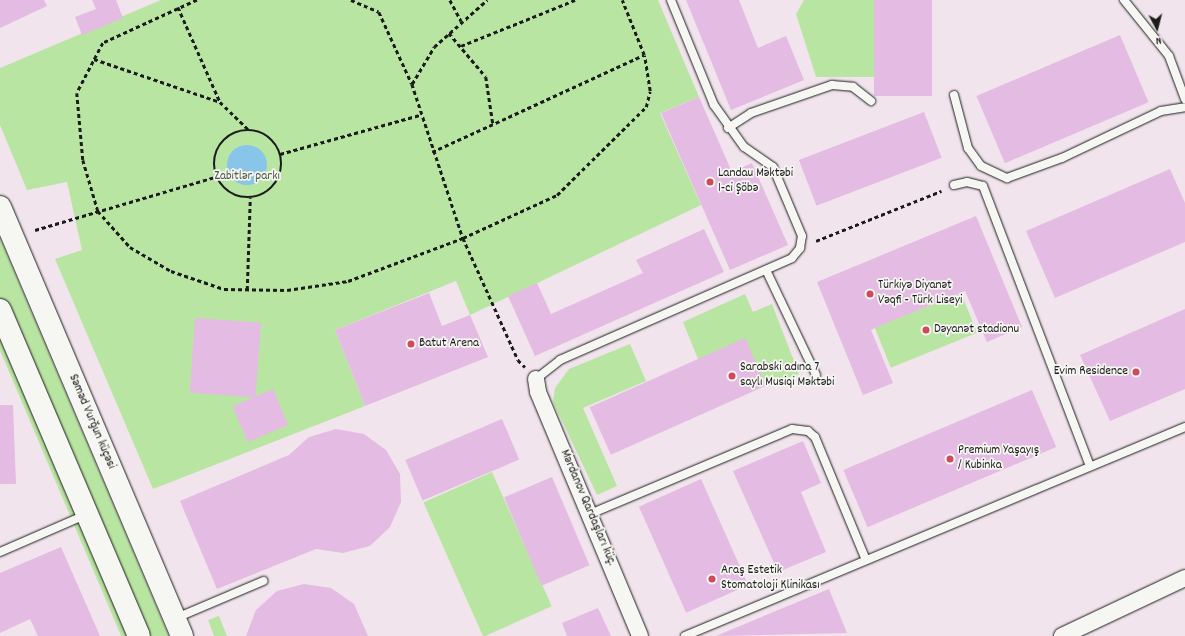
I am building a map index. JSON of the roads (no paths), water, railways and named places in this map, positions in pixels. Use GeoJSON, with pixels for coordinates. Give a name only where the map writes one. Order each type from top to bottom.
{"type":"FeatureCollection","features":[{"type":"Feature","properties":{"kind":"main road","name":"Səməd Vurğun küçəsi"},"geometry":{"type":"LineString","coordinates":[[0,207],[179,627]]}},
{"type":"Feature","properties":{"kind":"main road"},"geometry":{"type":"LineString","coordinates":[[2,321],[88,514],[139,636]]}},
{"type":"Feature","properties":{"kind":"street","name":"Mərdanov Qardaşları küç."},"geometry":{"type":"LineString","coordinates":[[536,379],[538,392],[640,636]]}},
{"type":"Feature","properties":{"kind":"street"},"geometry":{"type":"LineString","coordinates":[[1062,636],[1185,578]]}},
{"type":"Feature","properties":{"kind":"lane"},"geometry":{"type":"LineString","coordinates":[[536,379],[560,360],[792,258],[800,248],[802,236],[773,167],[744,147],[728,128],[699,76],[671,0]]}},
{"type":"Feature","properties":{"kind":"lane"},"geometry":{"type":"LineString","coordinates":[[1124,0],[1169,56],[1185,99]]}},
{"type":"Feature","properties":{"kind":"lane"},"geometry":{"type":"LineString","coordinates":[[728,128],[751,113],[832,85],[853,86],[871,100]]}},
{"type":"Feature","properties":{"kind":"lane"},"geometry":{"type":"LineString","coordinates":[[954,95],[968,148],[981,166],[1007,178],[1062,158],[1161,111],[1185,107]]}},
{"type":"Feature","properties":{"kind":"lane"},"geometry":{"type":"LineString","coordinates":[[954,185],[968,182],[983,186],[1090,466]]}},
{"type":"Feature","properties":{"kind":"lane"},"geometry":{"type":"LineString","coordinates":[[766,270],[816,375]]}},
{"type":"Feature","properties":{"kind":"lane"},"geometry":{"type":"LineString","coordinates":[[685,636],[1185,426]]}},
{"type":"Feature","properties":{"kind":"lane"},"geometry":{"type":"LineString","coordinates":[[590,514],[792,429],[808,431],[815,437],[866,560]]}},
{"type":"Feature","properties":{"kind":"lane"},"geometry":{"type":"LineString","coordinates":[[0,552],[88,514]]}},
{"type":"Feature","properties":{"kind":"lane"},"geometry":{"type":"LineString","coordinates":[[179,627],[264,581]]}},
{"type":"Feature","properties":{"kind":"water"},"geometry":{"type":"Polygon","coordinates":[[[251,145],[258,148],[264,154],[267,165],[266,173],[258,182],[251,185],[243,185],[236,182],[228,173],[227,161],[230,154],[239,146],[251,145]]]}},
{"type":"Feature","properties":{"kind":"place","name":"Landau Məktəbi 1-ci Şöbə"},"geometry":{"type":"Point","coordinates":[710,182]}},
{"type":"Feature","properties":{"kind":"place","name":"Türkiyə Diyanət Vəqfi - Türk Liseyi"},"geometry":{"type":"Point","coordinates":[870,294]}},
{"type":"Feature","properties":{"kind":"place","name":"Dəyanət stadionu"},"geometry":{"type":"Point","coordinates":[926,330]}},
{"type":"Feature","properties":{"kind":"place","name":"Batut Arena"},"geometry":{"type":"Point","coordinates":[411,344]}},
{"type":"Feature","properties":{"kind":"place","name":"Evim Residence"},"geometry":{"type":"Point","coordinates":[1136,372]}},
{"type":"Feature","properties":{"kind":"place","name":"Sarabski adına 7 saylı Musiqi Məktəbi"},"geometry":{"type":"Point","coordinates":[732,376]}},
{"type":"Feature","properties":{"kind":"place","name":"Premium Yaşayış / Kubinka"},"geometry":{"type":"Point","coordinates":[950,459]}},
{"type":"Feature","properties":{"kind":"place","name":"Araş Estetik Stomatoloji Klinikası"},"geometry":{"type":"Point","coordinates":[712,579]}},
{"type":"Feature","properties":{"kind":"park label","name":"Zabitlər parkı"},"geometry":{"type":"Point","coordinates":[247,177]}}]}
